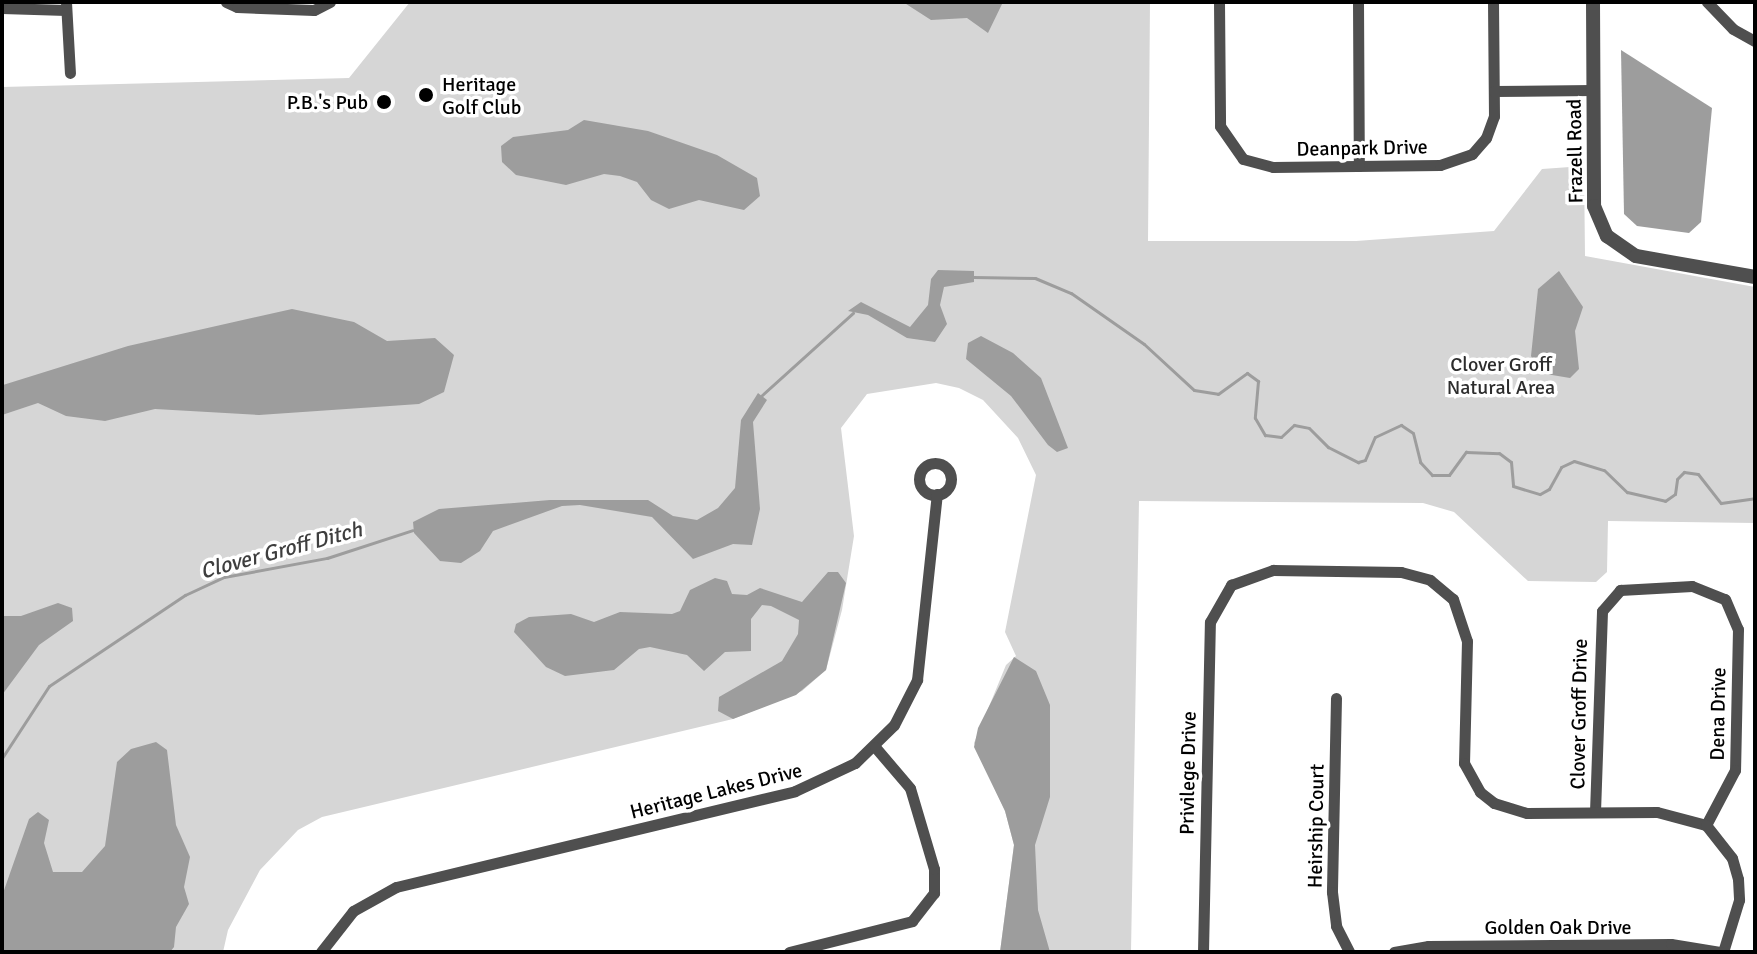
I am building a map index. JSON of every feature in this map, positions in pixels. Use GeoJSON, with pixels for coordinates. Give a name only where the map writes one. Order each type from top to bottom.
{"type":"FeatureCollection","features":[{"type":"Feature","properties":{"kind":"street"},"geometry":{"type":"LineString","coordinates":[[226,2],[314,10],[330,2]]}},
{"type":"Feature","properties":{"kind":"street","name":"Deanpark Drive"},"geometry":{"type":"LineString","coordinates":[[1219,2],[1218,112],[1224,138],[1233,150],[1273,167],[1452,164],[1472,154],[1486,138],[1494,91]]}},
{"type":"Feature","properties":{"kind":"street"},"geometry":{"type":"LineString","coordinates":[[1358,2],[1359,166]]}},
{"type":"Feature","properties":{"kind":"street"},"geometry":{"type":"LineString","coordinates":[[1493,2],[1494,91],[1593,90]]}},
{"type":"Feature","properties":{"kind":"street","name":"Frazell Road"},"geometry":{"type":"LineString","coordinates":[[1593,2],[1594,206],[1607,236],[1636,256],[1755,277]]}},
{"type":"Feature","properties":{"kind":"street"},"geometry":{"type":"LineString","coordinates":[[1707,2],[1733,29],[1755,41]]}},
{"type":"Feature","properties":{"kind":"street"},"geometry":{"type":"LineString","coordinates":[[2,8],[66,6],[70,73]]}},
{"type":"Feature","properties":{"kind":"street","name":"Heritage Lakes Drive"},"geometry":{"type":"LineString","coordinates":[[321,952],[344,919],[386,890],[803,789],[839,774],[875,747],[901,714],[921,666],[937,494]]}},
{"type":"Feature","properties":{"kind":"street","name":"Privilege Drive"},"geometry":{"type":"LineString","coordinates":[[1203,952],[1208,638],[1221,597],[1244,577],[1273,570],[1401,572],[1430,580],[1453,599],[1465,626],[1462,746],[1464,763],[1480,792],[1494,803],[1527,813],[1595,812]]}},
{"type":"Feature","properties":{"kind":"street","name":"Clover Groff Drive"},"geometry":{"type":"LineString","coordinates":[[1595,812],[1599,623],[1609,598],[1640,586],[1692,586],[1725,599]]}},
{"type":"Feature","properties":{"kind":"street","name":"Dena Drive"},"geometry":{"type":"LineString","coordinates":[[1706,825],[1735,770],[1738,629],[1725,599]]}},
{"type":"Feature","properties":{"kind":"street","name":"Heirship Court"},"geometry":{"type":"LineString","coordinates":[[1336,698],[1332,892],[1336,926],[1349,952]]}},
{"type":"Feature","properties":{"kind":"street"},"geometry":{"type":"LineString","coordinates":[[789,952],[912,921],[934,893],[934,869],[910,788],[875,747]]}},
{"type":"Feature","properties":{"kind":"street"},"geometry":{"type":"LineString","coordinates":[[1595,812],[1675,814],[1706,825],[1732,858],[1738,879],[1739,900],[1722,952]]}},
{"type":"Feature","properties":{"kind":"street","name":"Golden Oak Drive"},"geometry":{"type":"LineString","coordinates":[[1394,952],[1433,946],[1649,948],[1722,952]]}},
{"type":"Feature","properties":{"kind":"green space","name":"Heritage Golf Club"},"geometry":{"type":"Polygon","coordinates":[[[410,2],[1150,2],[1148,241],[1356,241],[1494,231],[1542,169],[1584,166],[1585,256],[1755,287],[1755,523],[1608,521],[1607,572],[1596,582],[1528,581],[1454,512],[1423,503],[1139,501],[1131,952],[1000,952],[1014,845],[1005,811],[974,743],[1006,665],[1016,656],[1005,632],[1036,475],[1018,438],[983,400],[959,388],[936,383],[867,394],[841,428],[854,536],[842,610],[826,670],[802,691],[733,719],[322,817],[298,830],[260,870],[228,930],[223,952],[2,952],[2,87],[349,78],[410,2]]]}},
{"type":"Feature","properties":{"kind":"shaded area"},"geometry":{"type":"Polygon","coordinates":[[[903,2],[1003,2],[988,33],[967,18],[931,20],[903,2]]]}},
{"type":"Feature","properties":{"kind":"shaded area"},"geometry":{"type":"Polygon","coordinates":[[[1621,50],[1712,108],[1701,222],[1689,233],[1637,226],[1624,214],[1621,50]]]}},
{"type":"Feature","properties":{"kind":"shaded area"},"geometry":{"type":"Polygon","coordinates":[[[584,120],[648,131],[717,155],[757,178],[760,196],[744,210],[699,200],[669,209],[651,200],[637,182],[620,176],[604,174],[566,185],[516,175],[502,162],[501,146],[513,137],[568,130],[584,120]]]}},
{"type":"Feature","properties":{"kind":"shaded area"},"geometry":{"type":"Polygon","coordinates":[[[938,270],[974,271],[974,282],[944,287],[940,305],[947,324],[935,342],[907,338],[868,315],[848,311],[861,302],[910,327],[928,305],[931,279],[938,270]]]}},
{"type":"Feature","properties":{"kind":"shaded area"},"geometry":{"type":"Polygon","coordinates":[[[1559,271],[1583,307],[1575,331],[1579,369],[1570,378],[1540,373],[1531,356],[1538,289],[1559,271]]]}},
{"type":"Feature","properties":{"kind":"shaded area"},"geometry":{"type":"Polygon","coordinates":[[[292,309],[354,322],[387,341],[435,338],[454,355],[444,392],[419,404],[259,415],[155,409],[105,421],[66,416],[38,403],[2,415],[3,385],[128,346],[292,309]]]}},
{"type":"Feature","properties":{"kind":"shaded area"},"geometry":{"type":"Polygon","coordinates":[[[981,336],[1013,353],[1041,378],[1068,448],[1057,452],[1048,445],[1011,396],[966,359],[968,343],[981,336]]]}},
{"type":"Feature","properties":{"kind":"shaded area"},"geometry":{"type":"Polygon","coordinates":[[[758,393],[767,400],[753,422],[760,509],[752,545],[733,544],[693,559],[652,517],[580,505],[562,506],[493,531],[480,551],[461,563],[440,561],[414,533],[413,522],[439,509],[550,500],[648,500],[673,516],[697,520],[718,508],[735,488],[741,420],[758,393]]]}},
{"type":"Feature","properties":{"kind":"shaded area"},"geometry":{"type":"Polygon","coordinates":[[[828,572],[838,572],[846,583],[826,670],[796,695],[733,719],[718,711],[719,697],[782,661],[798,634],[799,620],[771,606],[762,605],[751,619],[751,651],[725,652],[704,671],[687,655],[650,647],[639,649],[614,670],[565,676],[546,667],[514,632],[516,624],[529,617],[571,614],[594,622],[620,612],[672,614],[680,611],[690,590],[715,578],[727,581],[732,594],[747,595],[760,588],[802,602],[828,572]]]}},
{"type":"Feature","properties":{"kind":"shaded area"},"geometry":{"type":"Polygon","coordinates":[[[58,603],[72,608],[73,621],[39,645],[2,695],[2,616],[21,616],[58,603]]]}},
{"type":"Feature","properties":{"kind":"shaded area"},"geometry":{"type":"Polygon","coordinates":[[[1014,657],[1036,671],[1050,705],[1050,797],[1035,845],[1038,910],[1050,952],[1000,952],[1014,845],[1005,811],[974,747],[978,728],[1014,657]]]}},
{"type":"Feature","properties":{"kind":"shaded area"},"geometry":{"type":"Polygon","coordinates":[[[156,742],[167,750],[176,825],[190,857],[184,887],[189,904],[176,927],[174,947],[170,952],[2,952],[2,896],[29,819],[38,812],[49,820],[44,843],[53,872],[82,872],[105,846],[117,762],[131,749],[156,742]]]}},
{"type":"Feature","properties":{"kind":"waterway"},"geometry":{"type":"LineString","coordinates":[[973,277],[1035,278],[1071,293],[1144,344],[1194,390],[1218,394],[1247,373],[1258,381],[1255,418],[1265,435],[1281,437],[1294,425],[1309,428],[1328,447],[1358,462],[1365,460],[1375,437],[1401,425],[1413,433],[1420,462],[1432,475],[1449,475],[1466,452],[1499,453],[1511,462],[1513,486],[1540,494],[1549,489],[1561,467],[1574,461],[1604,470],[1627,492],[1665,501],[1675,494],[1677,479],[1684,472],[1698,474],[1721,503],[1755,498]]}},
{"type":"Feature","properties":{"kind":"waterway","name":"Clover Groff Ditch"},"geometry":{"type":"LineString","coordinates":[[761,396],[853,313]]}},
{"type":"Feature","properties":{"kind":"waterway","name":"Clover Groff Ditch"},"geometry":{"type":"LineString","coordinates":[[2,758],[49,686],[185,595],[224,577],[327,558],[413,530]]}},
{"type":"Feature","properties":{"kind":"place","name":"Heritage Golf Club"},"geometry":{"type":"Point","coordinates":[426,95]}},
{"type":"Feature","properties":{"kind":"place","name":"P.B.'s Pub"},"geometry":{"type":"Point","coordinates":[384,102]}},
{"type":"Feature","properties":{"kind":"park label","name":"Clover Groff Natural Area"},"geometry":{"type":"Point","coordinates":[1501,376]}}]}
